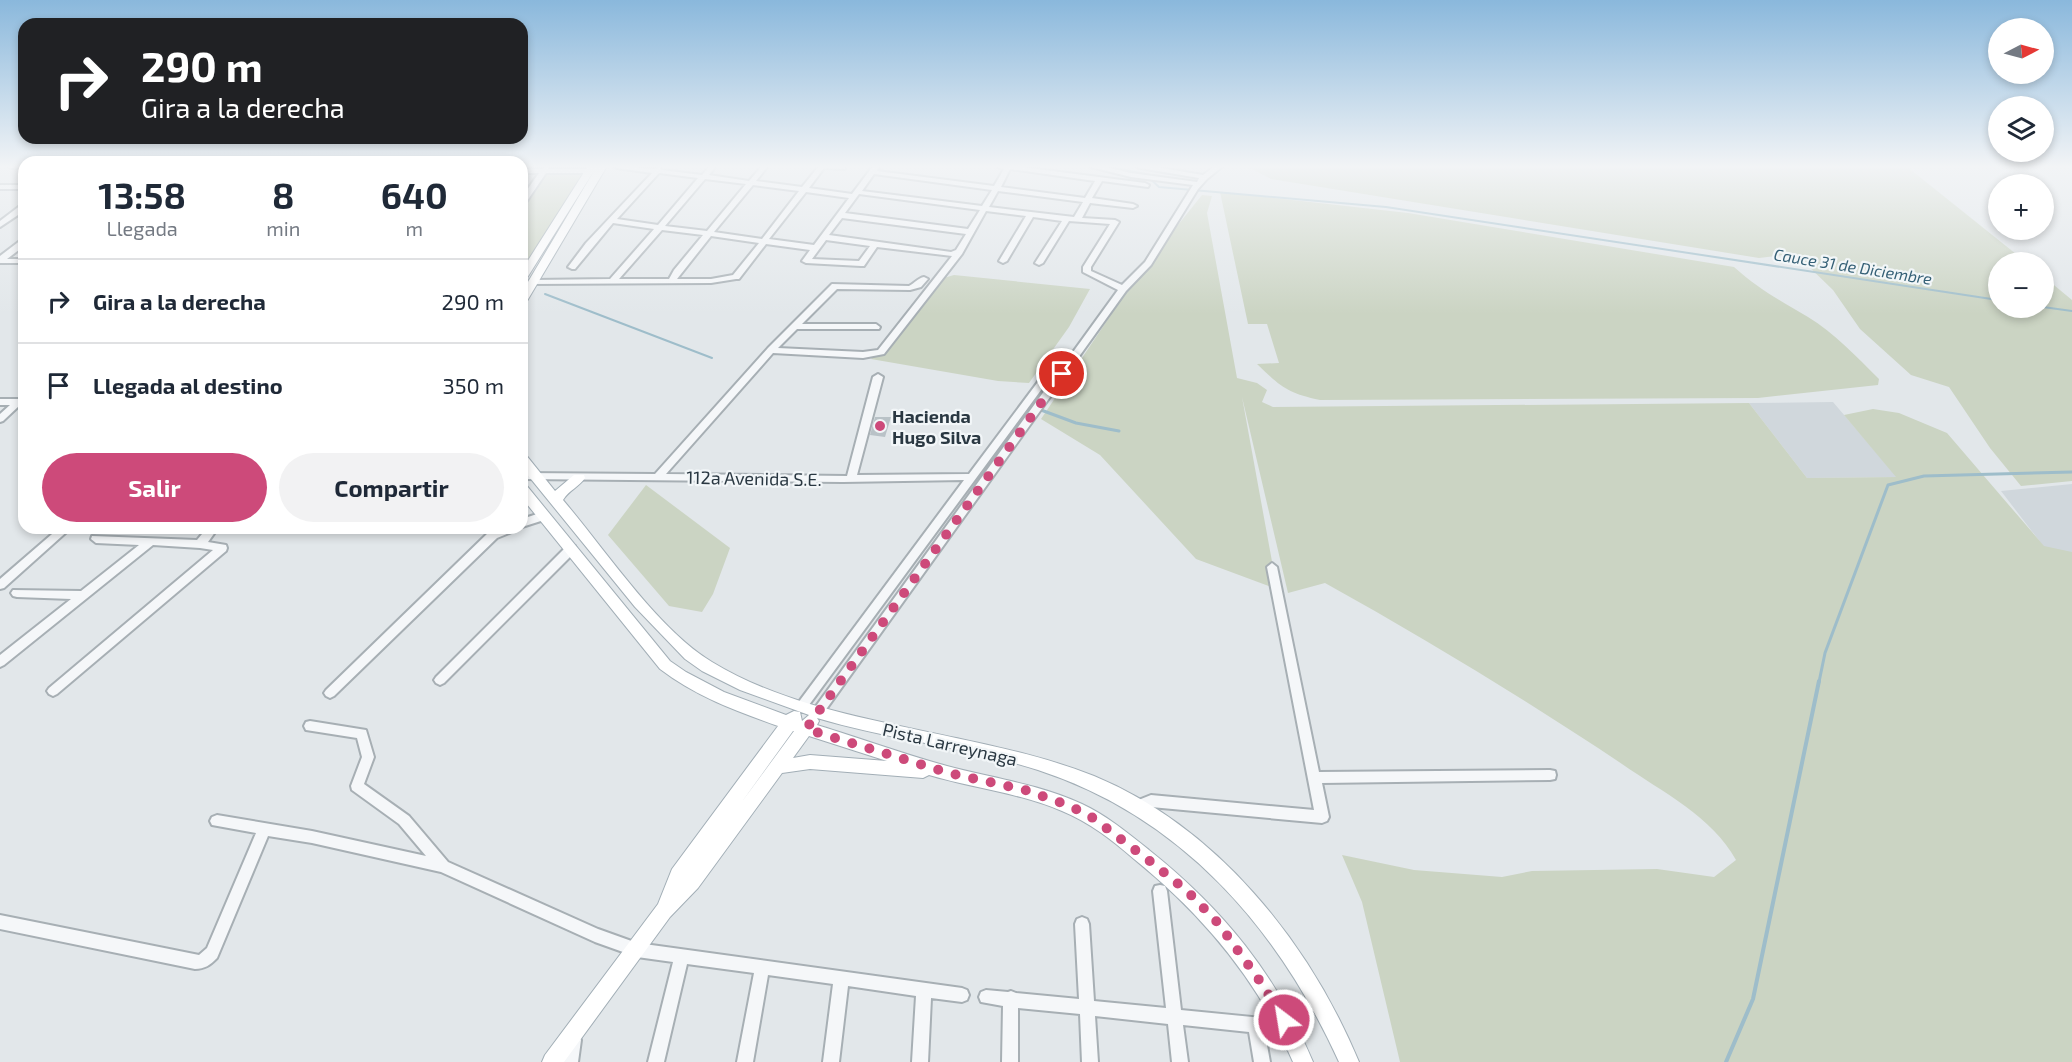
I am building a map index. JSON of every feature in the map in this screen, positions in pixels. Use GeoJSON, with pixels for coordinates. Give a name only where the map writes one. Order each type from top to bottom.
{"type":"FeatureCollection","features":[{"type":"Feature","properties":{"kind":"main road"},"geometry":{"type":"LineString","coordinates":[[528,269],[564,216]]}},
{"type":"Feature","properties":{"kind":"main road"},"geometry":{"type":"LineString","coordinates":[[528,291],[570,216]]}},
{"type":"Feature","properties":{"kind":"main road","name":"Pista Larreynaga"},"geometry":{"type":"LineString","coordinates":[[528,466],[556,502],[682,650],[726,676],[810,709],[1038,763],[1074,775],[1137,807],[1170,830],[1208,861],[1275,930],[1309,980],[1336,1028],[1349,1062]]}},
{"type":"Feature","properties":{"kind":"main road"},"geometry":{"type":"LineString","coordinates":[[556,502],[562,490],[579,478]]}},
{"type":"Feature","properties":{"kind":"main road"},"geometry":{"type":"LineString","coordinates":[[528,497],[665,665],[678,676],[708,691],[772,716],[780,730],[793,729]]}},
{"type":"Feature","properties":{"kind":"main road"},"geometry":{"type":"LineString","coordinates":[[664,911],[678,875],[810,709]]}},
{"type":"Feature","properties":{"kind":"main road"},"geometry":{"type":"LineString","coordinates":[[552,1062],[664,911],[692,882],[779,766],[793,729]]}},
{"type":"Feature","properties":{"kind":"main road","name":"Pista Larreynaga"},"geometry":{"type":"LineString","coordinates":[[793,729],[949,773],[1025,790],[1070,806],[1093,818],[1188,892],[1218,923],[1242,954],[1284,1020],[1303,1062]]}},
{"type":"Feature","properties":{"kind":"main road"},"geometry":{"type":"LineString","coordinates":[[779,766],[810,762],[949,773]]}},
{"type":"Feature","properties":{"kind":"street"},"geometry":{"type":"LineString","coordinates":[[0,225],[13,216]]}},
{"type":"Feature","properties":{"kind":"street"},"geometry":{"type":"LineString","coordinates":[[572,267],[617,216]]}},
{"type":"Feature","properties":{"kind":"street"},"geometry":{"type":"LineString","coordinates":[[613,281],[670,216]]}},
{"type":"Feature","properties":{"kind":"street"},"geometry":{"type":"LineString","coordinates":[[672,281],[723,216]]}},
{"type":"Feature","properties":{"kind":"street"},"geometry":{"type":"LineString","coordinates":[[533,282],[711,281],[736,278],[783,216]]}},
{"type":"Feature","properties":{"kind":"street"},"geometry":{"type":"LineString","coordinates":[[840,216],[806,261],[861,264],[875,244]]}},
{"type":"Feature","properties":{"kind":"street"},"geometry":{"type":"LineString","coordinates":[[844,216],[971,232]]}},
{"type":"Feature","properties":{"kind":"street"},"geometry":{"type":"LineString","coordinates":[[771,350],[863,355],[881,352],[981,216]]}},
{"type":"Feature","properties":{"kind":"street"},"geometry":{"type":"LineString","coordinates":[[1003,261],[1031,216]]}},
{"type":"Feature","properties":{"kind":"street"},"geometry":{"type":"LineString","coordinates":[[1036,216],[1115,222],[1087,272],[1123,289]]}},
{"type":"Feature","properties":{"kind":"street"},"geometry":{"type":"LineString","coordinates":[[1077,219],[1079,216]]}},
{"type":"Feature","properties":{"kind":"street"},"geometry":{"type":"LineString","coordinates":[[810,709],[1073,360],[1123,289],[1148,263],[1178,216]]}},
{"type":"Feature","properties":{"kind":"street"},"geometry":{"type":"LineString","coordinates":[[1039,263],[1067,219]]}},
{"type":"Feature","properties":{"kind":"street"},"geometry":{"type":"LineString","coordinates":[[612,221],[816,248]]}},
{"type":"Feature","properties":{"kind":"street"},"geometry":{"type":"LineString","coordinates":[[823,237],[955,253]]}},
{"type":"Feature","properties":{"kind":"street"},"geometry":{"type":"LineString","coordinates":[[0,260],[18,246]]}},
{"type":"Feature","properties":{"kind":"street"},"geometry":{"type":"LineString","coordinates":[[0,260],[18,261]]}},
{"type":"Feature","properties":{"kind":"street"},"geometry":{"type":"LineString","coordinates":[[658,477],[771,350],[835,286],[840,284],[910,288],[918,285],[924,279]]}},
{"type":"Feature","properties":{"kind":"street"},"geometry":{"type":"LineString","coordinates":[[795,326],[876,327]]}},
{"type":"Feature","properties":{"kind":"street"},"geometry":{"type":"LineString","coordinates":[[810,709],[970,477],[1055,365],[1073,360]]}},
{"type":"Feature","properties":{"kind":"street"},"geometry":{"type":"LineString","coordinates":[[851,479],[878,376]]}},
{"type":"Feature","properties":{"kind":"street"},"geometry":{"type":"LineString","coordinates":[[0,402],[18,402]]}},
{"type":"Feature","properties":{"kind":"street"},"geometry":{"type":"LineString","coordinates":[[0,419],[18,404]]}},
{"type":"Feature","properties":{"kind":"street","name":"112a Avenida S.E."},"geometry":{"type":"LineString","coordinates":[[528,476],[851,479],[970,477]]}},
{"type":"Feature","properties":{"kind":"street"},"geometry":{"type":"LineString","coordinates":[[528,521],[543,516]]}},
{"type":"Feature","properties":{"kind":"street"},"geometry":{"type":"LineString","coordinates":[[0,585],[59,534]]}},
{"type":"Feature","properties":{"kind":"street"},"geometry":{"type":"LineString","coordinates":[[200,544],[208,534]]}},
{"type":"Feature","properties":{"kind":"street"},"geometry":{"type":"LineString","coordinates":[[330,693],[495,534]]}},
{"type":"Feature","properties":{"kind":"street"},"geometry":{"type":"LineString","coordinates":[[53,691],[222,548],[200,544],[96,539]]}},
{"type":"Feature","properties":{"kind":"street"},"geometry":{"type":"LineString","coordinates":[[0,662],[151,541]]}},
{"type":"Feature","properties":{"kind":"street"},"geometry":{"type":"LineString","coordinates":[[440,680],[571,549]]}},
{"type":"Feature","properties":{"kind":"street"},"geometry":{"type":"LineString","coordinates":[[1137,807],[1151,801],[1322,817],[1272,567]]}},
{"type":"Feature","properties":{"kind":"street"},"geometry":{"type":"LineString","coordinates":[[17,593],[84,595]]}},
{"type":"Feature","properties":{"kind":"street"},"geometry":{"type":"LineString","coordinates":[[310,726],[362,734],[368,757],[357,786],[404,820],[443,866]]}},
{"type":"Feature","properties":{"kind":"street"},"geometry":{"type":"LineString","coordinates":[[1314,778],[1550,775]]}},
{"type":"Feature","properties":{"kind":"street"},"geometry":{"type":"LineString","coordinates":[[217,821],[312,837],[443,866],[595,935],[637,950],[962,995]]}},
{"type":"Feature","properties":{"kind":"street"},"geometry":{"type":"LineString","coordinates":[[0,922],[202,962],[212,953],[264,830]]}},
{"type":"Feature","properties":{"kind":"street"},"geometry":{"type":"LineString","coordinates":[[1160,891],[1180,1062]]}},
{"type":"Feature","properties":{"kind":"street"},"geometry":{"type":"LineString","coordinates":[[1082,924],[1090,1062]]}},
{"type":"Feature","properties":{"kind":"street"},"geometry":{"type":"LineString","coordinates":[[656,1062],[681,957]]}},
{"type":"Feature","properties":{"kind":"street"},"geometry":{"type":"LineString","coordinates":[[745,1062],[762,966]]}},
{"type":"Feature","properties":{"kind":"street"},"geometry":{"type":"LineString","coordinates":[[831,1062],[841,979]]}},
{"type":"Feature","properties":{"kind":"street"},"geometry":{"type":"LineString","coordinates":[[920,1062],[924,991]]}},
{"type":"Feature","properties":{"kind":"street"},"geometry":{"type":"LineString","coordinates":[[986,997],[1273,1027]]}},
{"type":"Feature","properties":{"kind":"street"},"geometry":{"type":"LineString","coordinates":[[1010,1062],[1011,998]]}},
{"type":"Feature","properties":{"kind":"street"},"geometry":{"type":"LineString","coordinates":[[1256,1027],[1262,1062]]}},
{"type":"Feature","properties":{"kind":"street"},"geometry":{"type":"LineString","coordinates":[[570,1062],[573,1034]]}},
{"type":"Feature","properties":{"kind":"shaded area"},"geometry":{"type":"Polygon","coordinates":[[[1833,402],[1897,477],[1807,478],[1749,403],[1833,402]]]}},
{"type":"Feature","properties":{"kind":"shaded area"},"geometry":{"type":"Polygon","coordinates":[[[2072,484],[2072,810],[2044,547],[2001,491],[2072,484]]]}},
{"type":"Feature","properties":{"kind":"green space"},"geometry":{"type":"Polygon","coordinates":[[[528,216],[565,216],[535,260],[528,260],[528,216]]]}},
{"type":"Feature","properties":{"kind":"green space"},"geometry":{"type":"Polygon","coordinates":[[[1186,216],[1207,216],[1237,378],[1257,383],[1267,390],[1262,402],[1273,407],[1749,403],[1807,478],[1896,477],[1844,415],[1873,409],[1899,413],[1947,433],[2044,546],[2072,552],[2072,1062],[1400,1062],[1362,902],[1342,855],[1414,870],[1502,877],[1532,871],[1657,869],[1714,877],[1736,860],[1714,830],[1685,806],[1438,648],[1325,583],[1288,593],[1242,397],[1277,589],[1196,559],[1100,455],[1041,419],[1137,276],[1186,216]]]}},
{"type":"Feature","properties":{"kind":"green space"},"geometry":{"type":"Polygon","coordinates":[[[1225,216],[1423,216],[1734,267],[1761,288],[1827,330],[1879,379],[1878,385],[1758,398],[1320,400],[1285,388],[1257,364],[1279,363],[1267,324],[1248,324],[1225,216]]]}},
{"type":"Feature","properties":{"kind":"green space"},"geometry":{"type":"Polygon","coordinates":[[[1497,216],[1968,216],[1988,232],[1988,240],[1998,240],[2014,252],[1988,252],[1988,318],[2054,318],[2054,285],[2072,300],[2072,481],[2021,486],[1990,448],[1949,387],[1911,375],[1860,329],[1833,290],[1803,261],[1784,255],[1759,258],[1497,216]]]}},
{"type":"Feature","properties":{"kind":"green space"},"geometry":{"type":"Polygon","coordinates":[[[954,275],[1090,289],[1069,327],[1029,383],[998,381],[871,359],[937,280],[954,275]]]}},
{"type":"Feature","properties":{"kind":"green space"},"geometry":{"type":"Polygon","coordinates":[[[646,485],[730,548],[713,594],[702,612],[669,606],[608,535],[646,485]]]}},
{"type":"Feature","properties":{"kind":"building","name":"Hacienda Hugo Silva"},"geometry":{"type":"Polygon","coordinates":[[[875,417],[891,417],[885,437],[870,435],[875,417]]]}},
{"type":"Feature","properties":{"kind":"waterway","name":"Cauce 31 de Diciembre"},"geometry":{"type":"LineString","coordinates":[[1442,216],[1988,298]]}},
{"type":"Feature","properties":{"kind":"waterway"},"geometry":{"type":"LineString","coordinates":[[545,294],[712,358]]}},
{"type":"Feature","properties":{"kind":"waterway","name":"Cauce 31 de Diciembre"},"geometry":{"type":"LineString","coordinates":[[2054,309],[2072,311]]}},
{"type":"Feature","properties":{"kind":"waterway"},"geometry":{"type":"LineString","coordinates":[[1041,410],[1076,423],[1119,431]]}},
{"type":"Feature","properties":{"kind":"waterway"},"geometry":{"type":"LineString","coordinates":[[1819,682],[1825,653],[1888,485],[1924,476],[2072,472]]}},
{"type":"Feature","properties":{"kind":"waterway"},"geometry":{"type":"LineString","coordinates":[[1726,1062],[1753,999],[1819,681]]}},
{"type":"Feature","properties":{"kind":"place","name":"Hacienda Hugo Silva"},"geometry":{"type":"Point","coordinates":[880,426]}},
{"type":"Feature","properties":{"kind":"route"},"geometry":{"type":"LineString","coordinates":[[1062,374],[806,729],[949,773],[1025,790],[1070,806],[1093,818],[1188,892],[1218,923],[1242,954],[1284,1020]]}}]}
